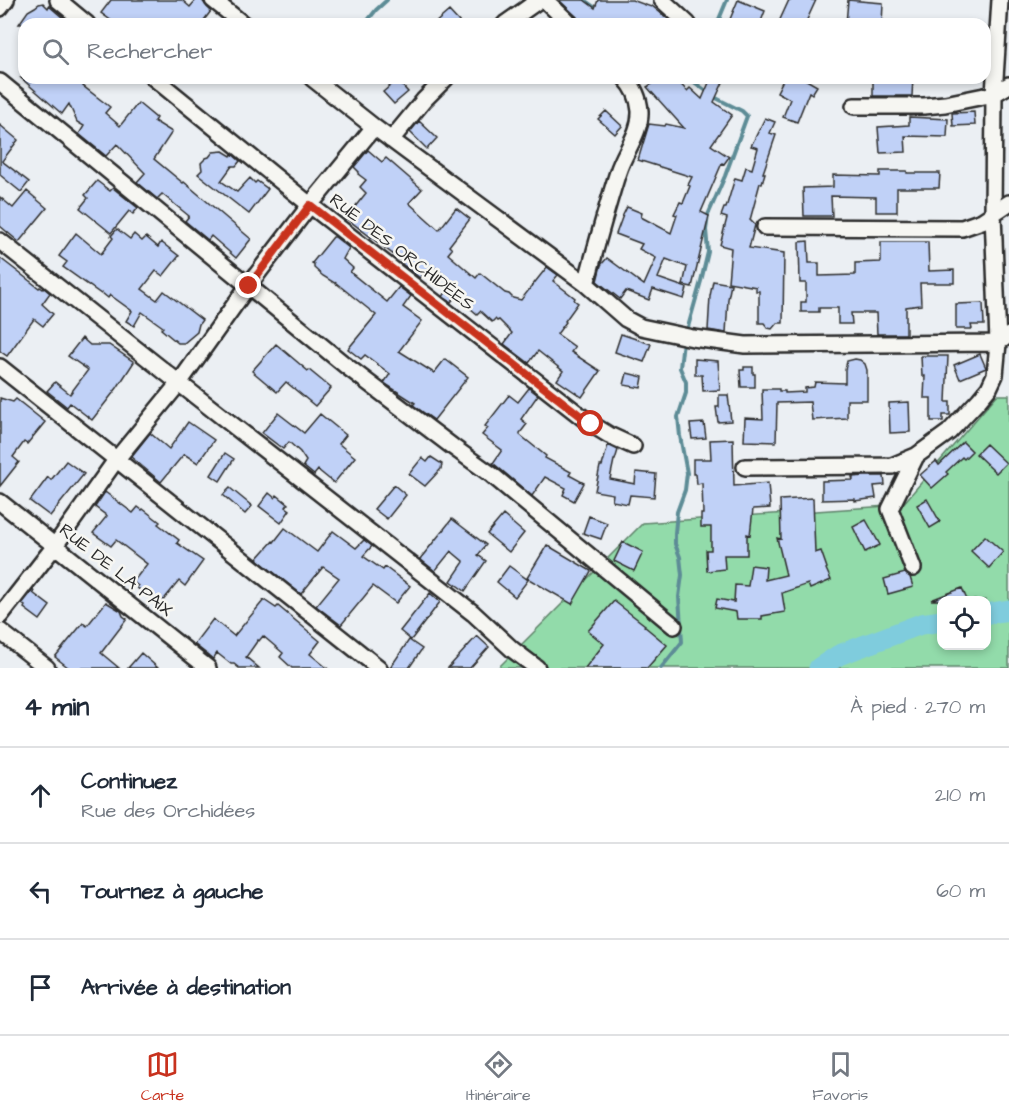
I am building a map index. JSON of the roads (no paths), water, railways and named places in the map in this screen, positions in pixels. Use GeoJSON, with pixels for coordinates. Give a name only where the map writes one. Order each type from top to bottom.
{"type":"FeatureCollection","features":[{"type":"Feature","properties":{"kind":"street"},"geometry":{"type":"LineString","coordinates":[[0,8],[6,0]]}},
{"type":"Feature","properties":{"kind":"street"},"geometry":{"type":"LineString","coordinates":[[58,0],[80,18]]}},
{"type":"Feature","properties":{"kind":"street"},"geometry":{"type":"LineString","coordinates":[[214,0],[236,18]]}},
{"type":"Feature","properties":{"kind":"street"},"geometry":{"type":"LineString","coordinates":[[514,18],[539,0]]}},
{"type":"Feature","properties":{"kind":"street"},"geometry":{"type":"LineString","coordinates":[[545,0],[564,18]]}},
{"type":"Feature","properties":{"kind":"street"},"geometry":{"type":"LineString","coordinates":[[662,0],[681,18]]}},
{"type":"Feature","properties":{"kind":"street"},"geometry":{"type":"LineString","coordinates":[[745,467],[892,466],[916,456],[949,432],[984,394],[994,375],[1004,339],[993,213],[994,94],[1000,0]]}},
{"type":"Feature","properties":{"kind":"street"},"geometry":{"type":"LineString","coordinates":[[0,82],[345,365],[492,475],[674,626]]}},
{"type":"Feature","properties":{"kind":"street","name":"RUE DES ORCHIDÉES"},"geometry":{"type":"LineString","coordinates":[[161,84],[310,205],[591,424],[633,446]]}},
{"type":"Feature","properties":{"kind":"street"},"geometry":{"type":"LineString","coordinates":[[320,84],[390,140],[586,284],[626,319],[641,327],[693,338],[745,345],[1004,339]]}},
{"type":"Feature","properties":{"kind":"street"},"geometry":{"type":"LineString","coordinates":[[390,140],[440,84]]}},
{"type":"Feature","properties":{"kind":"street"},"geometry":{"type":"LineString","coordinates":[[586,284],[618,170],[638,125],[640,111],[634,88],[630,84]]}},
{"type":"Feature","properties":{"kind":"street"},"geometry":{"type":"LineString","coordinates":[[854,106],[945,104],[994,94],[1009,85]]}},
{"type":"Feature","properties":{"kind":"street"},"geometry":{"type":"LineString","coordinates":[[0,616],[54,547],[116,460],[179,383],[310,205],[374,127]]}},
{"type":"Feature","properties":{"kind":"street"},"geometry":{"type":"LineString","coordinates":[[765,227],[962,228],[982,221],[1009,203]]}},
{"type":"Feature","properties":{"kind":"street"},"geometry":{"type":"LineString","coordinates":[[0,241],[473,613],[513,650],[537,668]]}},
{"type":"Feature","properties":{"kind":"street"},"geometry":{"type":"LineString","coordinates":[[0,367],[380,668]]}},
{"type":"Feature","properties":{"kind":"street"},"geometry":{"type":"LineString","coordinates":[[913,568],[890,509],[916,456]]}},
{"type":"Feature","properties":{"kind":"street","name":"RUE DE LA PAIX"},"geometry":{"type":"LineString","coordinates":[[0,502],[208,668]]}},
{"type":"Feature","properties":{"kind":"street"},"geometry":{"type":"LineString","coordinates":[[0,631],[47,668]]}},
{"type":"Feature","properties":{"kind":"waterway"},"geometry":{"type":"LineString","coordinates":[[370,18],[387,0]]}},
{"type":"Feature","properties":{"kind":"waterway"},"geometry":{"type":"LineString","coordinates":[[584,0],[598,10]]}},
{"type":"Feature","properties":{"kind":"waterway"},"geometry":{"type":"LineString","coordinates":[[720,18],[727,0]]}},
{"type":"Feature","properties":{"kind":"waterway"},"geometry":{"type":"LineString","coordinates":[[686,334],[708,252],[706,230],[708,215],[747,116],[697,84]]}},
{"type":"Feature","properties":{"kind":"waterway"},"geometry":{"type":"LineString","coordinates":[[661,668],[682,642],[679,597],[682,575],[680,557],[675,544],[675,533],[677,512],[685,490],[687,473],[678,417],[686,393],[686,382],[680,368],[683,341]]}},
{"type":"Feature","properties":{"kind":"waterway"},"geometry":{"type":"LineString","coordinates":[[991,613],[1009,610]]}},
{"type":"Feature","properties":{"kind":"waterway"},"geometry":{"type":"LineString","coordinates":[[819,668],[839,655],[921,624],[937,622]]}}]}
